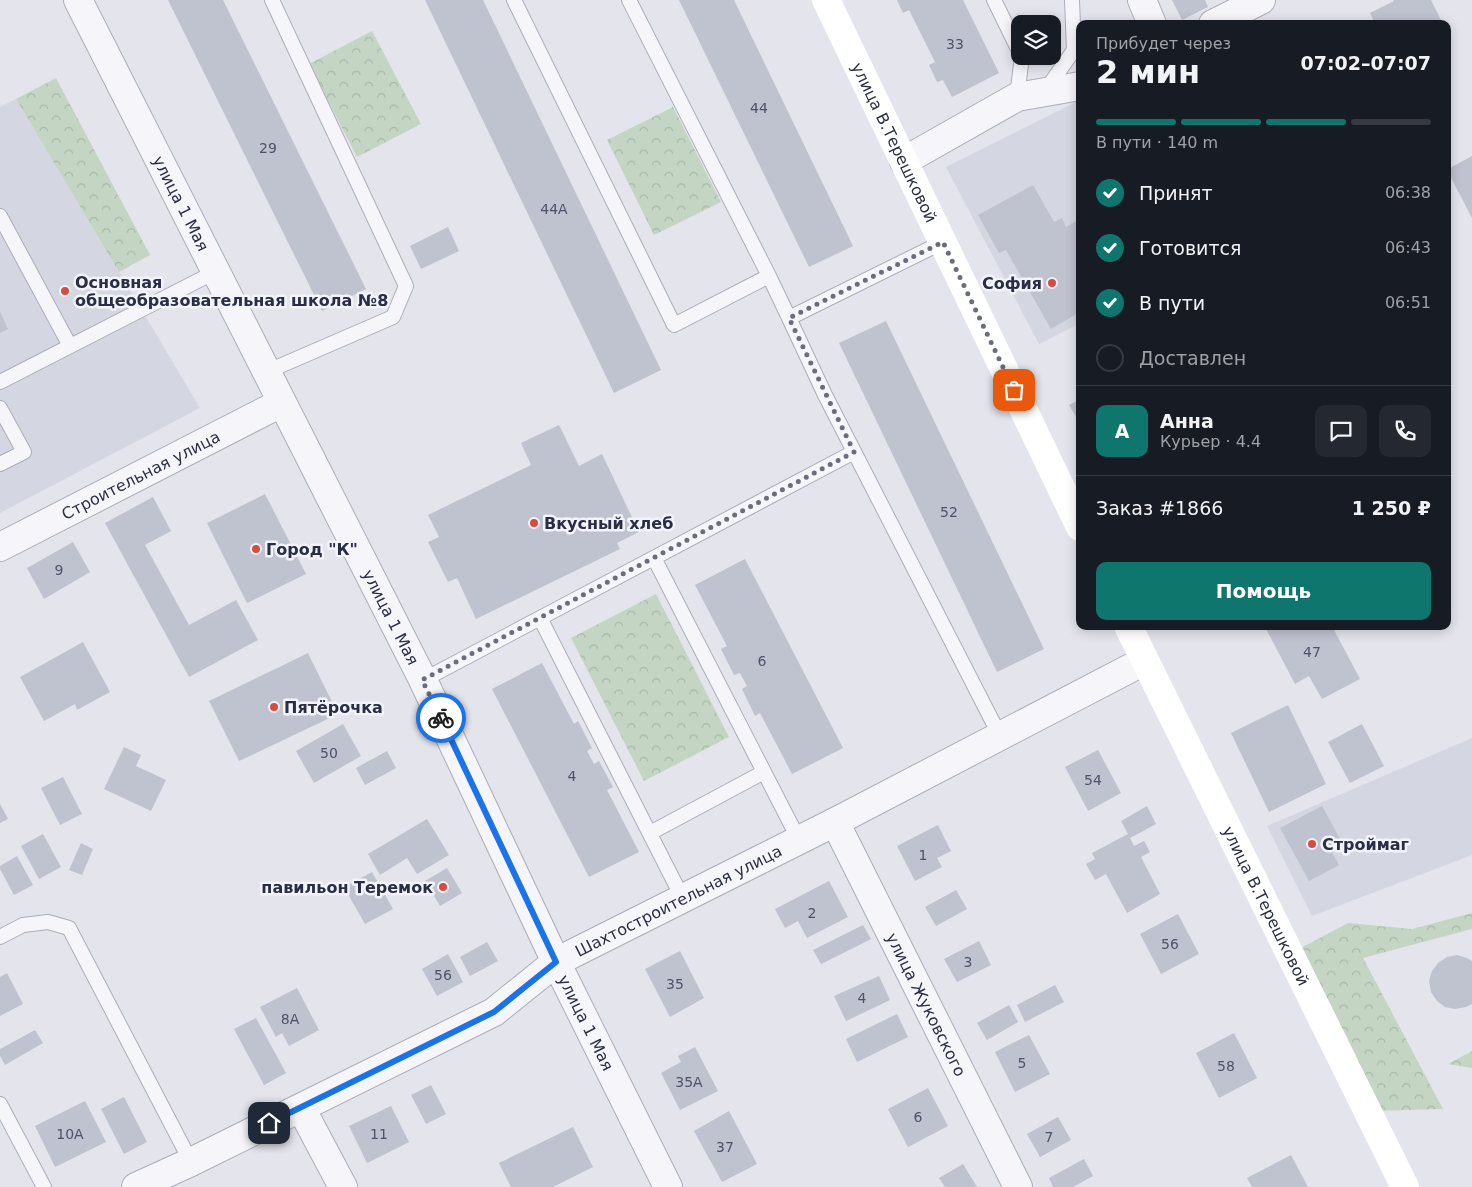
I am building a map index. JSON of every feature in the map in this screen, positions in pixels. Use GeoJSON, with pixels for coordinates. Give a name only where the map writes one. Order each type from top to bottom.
{"type":"FeatureCollection","features":[{"type":"Feature","properties":{"kind":"main road","name":"улица В.Терешковой"},"geometry":{"type":"LineString","coordinates":[[826,0],[1076,519]]}},
{"type":"Feature","properties":{"kind":"main road","name":"улица В.Терешковой"},"geometry":{"type":"LineString","coordinates":[[1130,630],[1405,1187]]}},
{"type":"Feature","properties":{"kind":"street","name":"улица 1 Мая"},"geometry":{"type":"LineString","coordinates":[[78,0],[422,680],[556,962],[668,1187]]}},
{"type":"Feature","properties":{"kind":"street"},"geometry":{"type":"LineString","coordinates":[[1142,0],[1150,20]]}},
{"type":"Feature","properties":{"kind":"street"},"geometry":{"type":"LineString","coordinates":[[1221,20],[1262,0]]}},
{"type":"Feature","properties":{"kind":"street"},"geometry":{"type":"LineString","coordinates":[[904,161],[1017,97],[1076,87]]}},
{"type":"Feature","properties":{"kind":"street","name":"Строительная улица"},"geometry":{"type":"LineString","coordinates":[[0,547],[281,403]]}},
{"type":"Feature","properties":{"kind":"street","name":"Шахтостроительная улица"},"geometry":{"type":"LineString","coordinates":[[136,1187],[191,1162],[494,1012],[556,962],[835,822],[1144,661]]}},
{"type":"Feature","properties":{"kind":"street","name":"улица Жуковского"},"geometry":{"type":"LineString","coordinates":[[835,822],[1018,1187]]}},
{"type":"Feature","properties":{"kind":"street"},"geometry":{"type":"LineString","coordinates":[[301,1108],[343,1187]]}},
{"type":"Feature","properties":{"kind":"lane"},"geometry":{"type":"LineString","coordinates":[[266,372],[393,317],[406,286],[272,0]]}},
{"type":"Feature","properties":{"kind":"lane"},"geometry":{"type":"LineString","coordinates":[[514,0],[674,325],[769,276]]}},
{"type":"Feature","properties":{"kind":"lane"},"geometry":{"type":"LineString","coordinates":[[629,0],[769,276],[854,452],[1000,736]]}},
{"type":"Feature","properties":{"kind":"lane"},"geometry":{"type":"LineString","coordinates":[[994,0],[1011,35]]}},
{"type":"Feature","properties":{"kind":"lane"},"geometry":{"type":"LineString","coordinates":[[1044,92],[1074,50],[1072,0]]}},
{"type":"Feature","properties":{"kind":"lane"},"geometry":{"type":"LineString","coordinates":[[1017,97],[1021,65]]}},
{"type":"Feature","properties":{"kind":"lane"},"geometry":{"type":"LineString","coordinates":[[0,216],[70,346]]}},
{"type":"Feature","properties":{"kind":"lane"},"geometry":{"type":"LineString","coordinates":[[789,318],[943,242]]}},
{"type":"Feature","properties":{"kind":"lane"},"geometry":{"type":"LineString","coordinates":[[0,382],[215,272]]}},
{"type":"Feature","properties":{"kind":"lane"},"geometry":{"type":"LineString","coordinates":[[0,408],[24,452],[0,464]]}},
{"type":"Feature","properties":{"kind":"lane"},"geometry":{"type":"LineString","coordinates":[[422,680],[854,452]]}},
{"type":"Feature","properties":{"kind":"lane"},"geometry":{"type":"LineString","coordinates":[[654,558],[799,840]]}},
{"type":"Feature","properties":{"kind":"lane"},"geometry":{"type":"LineString","coordinates":[[540,618],[683,898]]}},
{"type":"Feature","properties":{"kind":"lane"},"geometry":{"type":"LineString","coordinates":[[650,833],[764,772]]}},
{"type":"Feature","properties":{"kind":"lane"},"geometry":{"type":"LineString","coordinates":[[0,937],[23,925],[48,922],[69,928],[191,1162]]}},
{"type":"Feature","properties":{"kind":"lane"},"geometry":{"type":"LineString","coordinates":[[0,1104],[44,1187]]}},
{"type":"Feature","properties":{"kind":"shaded area","name":"Основная общеобразовательная школа №8"},"geometry":{"type":"Polygon","coordinates":[[[16,99],[200,408],[0,513],[0,107],[16,99]]]}},
{"type":"Feature","properties":{"kind":"shaded area"},"geometry":{"type":"Polygon","coordinates":[[[1076,102],[1076,325],[1039,344],[946,167],[1076,102]]]}},
{"type":"Feature","properties":{"kind":"shaded area"},"geometry":{"type":"Polygon","coordinates":[[[1472,738],[1472,855],[1312,916],[1267,826],[1472,738]]]}},
{"type":"Feature","properties":{"kind":"green space"},"geometry":{"type":"Polygon","coordinates":[[[372,31],[421,124],[357,157],[309,64],[372,31]]]}},
{"type":"Feature","properties":{"kind":"green space"},"geometry":{"type":"Polygon","coordinates":[[[56,78],[150,255],[119,272],[16,99],[56,78]]]}},
{"type":"Feature","properties":{"kind":"green space"},"geometry":{"type":"Polygon","coordinates":[[[673,107],[721,202],[654,235],[607,140],[673,107]]]}},
{"type":"Feature","properties":{"kind":"green space"},"geometry":{"type":"Polygon","coordinates":[[[656,594],[729,737],[644,781],[571,638],[656,594]]]}},
{"type":"Feature","properties":{"kind":"green space"},"geometry":{"type":"Polygon","coordinates":[[[1472,913],[1472,929],[1363,958],[1443,1109],[1373,1111],[1297,950],[1348,923],[1412,929],[1472,913]]]}},
{"type":"Feature","properties":{"kind":"green space"},"geometry":{"type":"Polygon","coordinates":[[[1472,1051],[1472,1068],[1448,1064],[1472,1051]]]}},
{"type":"Feature","properties":{"kind":"building"},"geometry":{"type":"Polygon","coordinates":[[[168,0],[223,0],[366,289],[322,311],[168,0]]]}},
{"type":"Feature","properties":{"kind":"building"},"geometry":{"type":"Polygon","coordinates":[[[425,0],[483,0],[661,370],[614,393],[425,0]]]}},
{"type":"Feature","properties":{"kind":"building"},"geometry":{"type":"Polygon","coordinates":[[[679,0],[734,0],[853,246],[809,267],[679,0]]]}},
{"type":"Feature","properties":{"kind":"building"},"geometry":{"type":"Polygon","coordinates":[[[897,0],[963,0],[999,73],[952,97],[943,80],[937,82],[929,65],[935,62],[909,10],[903,13],[897,0]]]}},
{"type":"Feature","properties":{"kind":"building"},"geometry":{"type":"Polygon","coordinates":[[[1172,0],[1205,0],[1208,7],[1182,20],[1172,0]]]}},
{"type":"Feature","properties":{"kind":"building"},"geometry":{"type":"Polygon","coordinates":[[[1431,0],[1441,20],[1373,20],[1370,13],[1394,1],[1431,0]]]}},
{"type":"Feature","properties":{"kind":"building"},"geometry":{"type":"Polygon","coordinates":[[[1472,156],[1472,218],[1451,178],[1451,167],[1472,156]]]}},
{"type":"Feature","properties":{"kind":"building","name":"София"},"geometry":{"type":"Polygon","coordinates":[[[1033,185],[1054,222],[1062,218],[1066,227],[1076,221],[1076,314],[1051,329],[1006,250],[999,253],[978,215],[1033,185]]]}},
{"type":"Feature","properties":{"kind":"building"},"geometry":{"type":"Polygon","coordinates":[[[448,227],[459,251],[421,269],[410,246],[448,227]]]}},
{"type":"Feature","properties":{"kind":"building"},"geometry":{"type":"Polygon","coordinates":[[[0,312],[8,329],[0,333],[0,312]]]}},
{"type":"Feature","properties":{"kind":"building"},"geometry":{"type":"Polygon","coordinates":[[[886,321],[1044,649],[997,672],[839,343],[886,321]]]}},
{"type":"Feature","properties":{"kind":"building"},"geometry":{"type":"Polygon","coordinates":[[[1076,401],[1076,417],[1069,405],[1076,401]]]}},
{"type":"Feature","properties":{"kind":"building","name":"Вкусный хлеб"},"geometry":{"type":"Polygon","coordinates":[[[559,425],[579,466],[602,454],[639,532],[617,543],[620,549],[476,619],[457,578],[448,582],[428,542],[439,537],[428,515],[531,465],[521,443],[559,425]]]}},
{"type":"Feature","properties":{"kind":"building","name":"Город \"К\""},"geometry":{"type":"Polygon","coordinates":[[[265,494],[306,574],[247,603],[207,523],[265,494]]]}},
{"type":"Feature","properties":{"kind":"building"},"geometry":{"type":"Polygon","coordinates":[[[153,497],[171,531],[145,545],[189,625],[236,600],[258,640],[189,677],[105,523],[153,497]]]}},
{"type":"Feature","properties":{"kind":"building"},"geometry":{"type":"Polygon","coordinates":[[[73,542],[90,572],[44,599],[27,568],[73,542]]]}},
{"type":"Feature","properties":{"kind":"building"},"geometry":{"type":"Polygon","coordinates":[[[745,559],[843,748],[792,774],[760,713],[755,716],[742,689],[747,686],[740,673],[734,675],[721,649],[727,646],[695,585],[745,559]]]}},
{"type":"Feature","properties":{"kind":"building"},"geometry":{"type":"Polygon","coordinates":[[[1267,630],[1334,630],[1360,679],[1322,699],[1309,676],[1295,684],[1267,630]]]}},
{"type":"Feature","properties":{"kind":"building"},"geometry":{"type":"Polygon","coordinates":[[[83,642],[110,692],[77,710],[75,704],[44,721],[20,677],[83,642]]]}},
{"type":"Feature","properties":{"kind":"building","name":"Пятёрочка"},"geometry":{"type":"Polygon","coordinates":[[[308,653],[338,714],[239,761],[209,701],[308,653]]]}},
{"type":"Feature","properties":{"kind":"building"},"geometry":{"type":"Polygon","coordinates":[[[542,663],[574,724],[578,721],[592,748],[587,751],[594,764],[599,761],[613,787],[607,790],[639,852],[589,877],[492,689],[542,663]]]}},
{"type":"Feature","properties":{"kind":"building"},"geometry":{"type":"Polygon","coordinates":[[[1288,705],[1326,784],[1269,812],[1231,733],[1288,705]]]}},
{"type":"Feature","properties":{"kind":"building"},"geometry":{"type":"Polygon","coordinates":[[[343,724],[361,756],[314,783],[296,751],[343,724]]]}},
{"type":"Feature","properties":{"kind":"building"},"geometry":{"type":"Polygon","coordinates":[[[1362,724],[1384,766],[1350,783],[1328,742],[1362,724]]]}},
{"type":"Feature","properties":{"kind":"building"},"geometry":{"type":"Polygon","coordinates":[[[124,747],[141,755],[136,766],[166,780],[151,811],[104,789],[124,747]]]}},
{"type":"Feature","properties":{"kind":"building"},"geometry":{"type":"Polygon","coordinates":[[[1098,750],[1121,793],[1088,811],[1065,767],[1098,750]]]}},
{"type":"Feature","properties":{"kind":"building"},"geometry":{"type":"Polygon","coordinates":[[[387,751],[396,768],[365,785],[356,768],[387,751]]]}},
{"type":"Feature","properties":{"kind":"building"},"geometry":{"type":"Polygon","coordinates":[[[63,777],[82,814],[60,825],[41,788],[63,777]]]}},
{"type":"Feature","properties":{"kind":"building"},"geometry":{"type":"Polygon","coordinates":[[[0,804],[8,819],[0,823],[0,804]]]}},
{"type":"Feature","properties":{"kind":"building"},"geometry":{"type":"Polygon","coordinates":[[[1147,806],[1156,824],[1130,838],[1134,846],[1144,841],[1150,852],[1141,857],[1160,894],[1127,913],[1106,874],[1095,880],[1086,864],[1095,859],[1092,853],[1128,834],[1121,821],[1147,806]]]}},
{"type":"Feature","properties":{"kind":"building","name":"Строймаг"},"geometry":{"type":"Polygon","coordinates":[[[1322,806],[1341,841],[1329,847],[1339,865],[1309,881],[1280,828],[1322,806]]]}},
{"type":"Feature","properties":{"kind":"building"},"geometry":{"type":"Polygon","coordinates":[[[427,819],[449,855],[417,874],[407,858],[380,875],[368,854],[427,819]]]}},
{"type":"Feature","properties":{"kind":"building"},"geometry":{"type":"Polygon","coordinates":[[[938,825],[951,851],[937,858],[942,867],[915,881],[897,846],[938,825]]]}},
{"type":"Feature","properties":{"kind":"building"},"geometry":{"type":"Polygon","coordinates":[[[43,834],[61,867],[39,879],[21,846],[43,834]]]}},
{"type":"Feature","properties":{"kind":"building"},"geometry":{"type":"Polygon","coordinates":[[[81,843],[93,849],[82,875],[69,870],[81,843]]]}},
{"type":"Feature","properties":{"kind":"building"},"geometry":{"type":"Polygon","coordinates":[[[17,856],[33,885],[14,895],[0,866],[17,856]]]}},
{"type":"Feature","properties":{"kind":"building","name":"павильон Теремок"},"geometry":{"type":"Polygon","coordinates":[[[447,868],[462,893],[440,906],[425,881],[447,868]]]}},
{"type":"Feature","properties":{"kind":"building"},"geometry":{"type":"Polygon","coordinates":[[[372,872],[393,909],[365,924],[344,887],[372,872]]]}},
{"type":"Feature","properties":{"kind":"building"},"geometry":{"type":"Polygon","coordinates":[[[829,881],[848,917],[807,938],[798,921],[785,928],[775,909],[829,881]]]}},
{"type":"Feature","properties":{"kind":"building"},"geometry":{"type":"Polygon","coordinates":[[[956,890],[967,909],[936,926],[925,907],[956,890]]]}},
{"type":"Feature","properties":{"kind":"building"},"geometry":{"type":"Polygon","coordinates":[[[1178,914],[1199,954],[1161,974],[1140,934],[1178,914]]]}},
{"type":"Feature","properties":{"kind":"building"},"geometry":{"type":"Polygon","coordinates":[[[863,925],[871,939],[821,964],[813,950],[863,925]]]}},
{"type":"Feature","properties":{"kind":"building"},"geometry":{"type":"Polygon","coordinates":[[[979,941],[991,965],[957,982],[944,959],[979,941]]]}},
{"type":"Feature","properties":{"kind":"building"},"geometry":{"type":"Polygon","coordinates":[[[487,942],[498,961],[470,976],[460,957],[487,942]]]}},
{"type":"Feature","properties":{"kind":"building"},"geometry":{"type":"Polygon","coordinates":[[[680,951],[704,998],[670,1017],[645,969],[680,951]]]}},
{"type":"Feature","properties":{"kind":"building"},"geometry":{"type":"Polygon","coordinates":[[[448,954],[463,982],[437,996],[422,969],[448,954]]]}},
{"type":"Feature","properties":{"kind":"building"},"geometry":{"type":"Polygon","coordinates":[[[1457,955],[1472,961],[1472,1004],[1455,1009],[1445,1007],[1437,1001],[1431,992],[1429,981],[1432,971],[1438,963],[1447,957],[1457,955]]]}},
{"type":"Feature","properties":{"kind":"building"},"geometry":{"type":"Polygon","coordinates":[[[7,973],[23,1004],[0,1016],[0,977],[7,973]]]}},
{"type":"Feature","properties":{"kind":"building"},"geometry":{"type":"Polygon","coordinates":[[[879,976],[890,1000],[846,1021],[834,996],[879,976]]]}},
{"type":"Feature","properties":{"kind":"building"},"geometry":{"type":"Polygon","coordinates":[[[1055,985],[1064,1002],[1025,1022],[1017,1005],[1055,985]]]}},
{"type":"Feature","properties":{"kind":"building"},"geometry":{"type":"Polygon","coordinates":[[[297,988],[319,1030],[289,1046],[282,1033],[276,1037],[260,1007],[297,988]]]}},
{"type":"Feature","properties":{"kind":"building"},"geometry":{"type":"Polygon","coordinates":[[[1009,1005],[1018,1022],[987,1040],[977,1023],[1009,1005]]]}},
{"type":"Feature","properties":{"kind":"building"},"geometry":{"type":"Polygon","coordinates":[[[897,1014],[908,1037],[857,1062],[846,1039],[897,1014]]]}},
{"type":"Feature","properties":{"kind":"building"},"geometry":{"type":"Polygon","coordinates":[[[256,1018],[286,1073],[264,1085],[234,1029],[256,1018]]]}},
{"type":"Feature","properties":{"kind":"building"},"geometry":{"type":"Polygon","coordinates":[[[35,1030],[43,1043],[5,1065],[0,1056],[0,1049],[35,1030]]]}},
{"type":"Feature","properties":{"kind":"building"},"geometry":{"type":"Polygon","coordinates":[[[1234,1033],[1257,1078],[1219,1098],[1196,1053],[1234,1033]]]}},
{"type":"Feature","properties":{"kind":"building"},"geometry":{"type":"Polygon","coordinates":[[[1029,1035],[1050,1074],[1015,1092],[995,1052],[1029,1035]]]}},
{"type":"Feature","properties":{"kind":"building"},"geometry":{"type":"Polygon","coordinates":[[[695,1047],[718,1091],[680,1110],[661,1073],[681,1062],[678,1056],[695,1047]]]}},
{"type":"Feature","properties":{"kind":"building"},"geometry":{"type":"Polygon","coordinates":[[[431,1085],[446,1114],[426,1124],[411,1095],[431,1085]]]}},
{"type":"Feature","properties":{"kind":"building"},"geometry":{"type":"Polygon","coordinates":[[[928,1088],[948,1126],[908,1147],[888,1109],[928,1088]]]}},
{"type":"Feature","properties":{"kind":"building"},"geometry":{"type":"Polygon","coordinates":[[[124,1097],[147,1142],[124,1154],[101,1109],[124,1097]]]}},
{"type":"Feature","properties":{"kind":"building"},"geometry":{"type":"Polygon","coordinates":[[[85,1101],[106,1142],[55,1167],[35,1126],[85,1101]]]}},
{"type":"Feature","properties":{"kind":"building"},"geometry":{"type":"Polygon","coordinates":[[[391,1106],[409,1142],[367,1163],[349,1126],[391,1106]]]}},
{"type":"Feature","properties":{"kind":"building"},"geometry":{"type":"Polygon","coordinates":[[[729,1111],[757,1164],[722,1182],[694,1131],[729,1111]]]}},
{"type":"Feature","properties":{"kind":"building"},"geometry":{"type":"Polygon","coordinates":[[[1058,1117],[1071,1140],[1040,1157],[1027,1134],[1058,1117]]]}},
{"type":"Feature","properties":{"kind":"building"},"geometry":{"type":"Polygon","coordinates":[[[573,1127],[593,1167],[553,1187],[511,1187],[499,1163],[573,1127]]]}},
{"type":"Feature","properties":{"kind":"building"},"geometry":{"type":"Polygon","coordinates":[[[1291,1155],[1308,1187],[1252,1187],[1247,1178],[1291,1155]]]}},
{"type":"Feature","properties":{"kind":"building"},"geometry":{"type":"Polygon","coordinates":[[[1084,1159],[1093,1176],[1073,1187],[1053,1187],[1049,1178],[1084,1159]]]}},
{"type":"Feature","properties":{"kind":"building"},"geometry":{"type":"Polygon","coordinates":[[[963,1164],[977,1187],[945,1187],[939,1178],[963,1164]]]}},
{"type":"Feature","properties":{"kind":"way so far"},"geometry":{"type":"LineString","coordinates":[[441,718],[422,680],[854,452],[789,318],[943,242],[1014,390]]}},
{"type":"Feature","properties":{"kind":"place","name":"София"},"geometry":{"type":"Point","coordinates":[1052,283]}},
{"type":"Feature","properties":{"kind":"place","name":"Основная общеобразовательная школа №8"},"geometry":{"type":"Point","coordinates":[65,291]}},
{"type":"Feature","properties":{"kind":"place","name":"Вкусный хлеб"},"geometry":{"type":"Point","coordinates":[534,523]}},
{"type":"Feature","properties":{"kind":"place","name":"Город \"К\""},"geometry":{"type":"Point","coordinates":[256,549]}},
{"type":"Feature","properties":{"kind":"place","name":"Пятёрочка"},"geometry":{"type":"Point","coordinates":[274,707]}},
{"type":"Feature","properties":{"kind":"place","name":"Строймаг"},"geometry":{"type":"Point","coordinates":[1312,844]}},
{"type":"Feature","properties":{"kind":"place","name":"павильон Теремок"},"geometry":{"type":"Point","coordinates":[443,887]}},
{"type":"Feature","properties":{"kind":"route"},"geometry":{"type":"LineString","coordinates":[[269,1123],[494,1012],[556,962],[441,718]]}}]}
